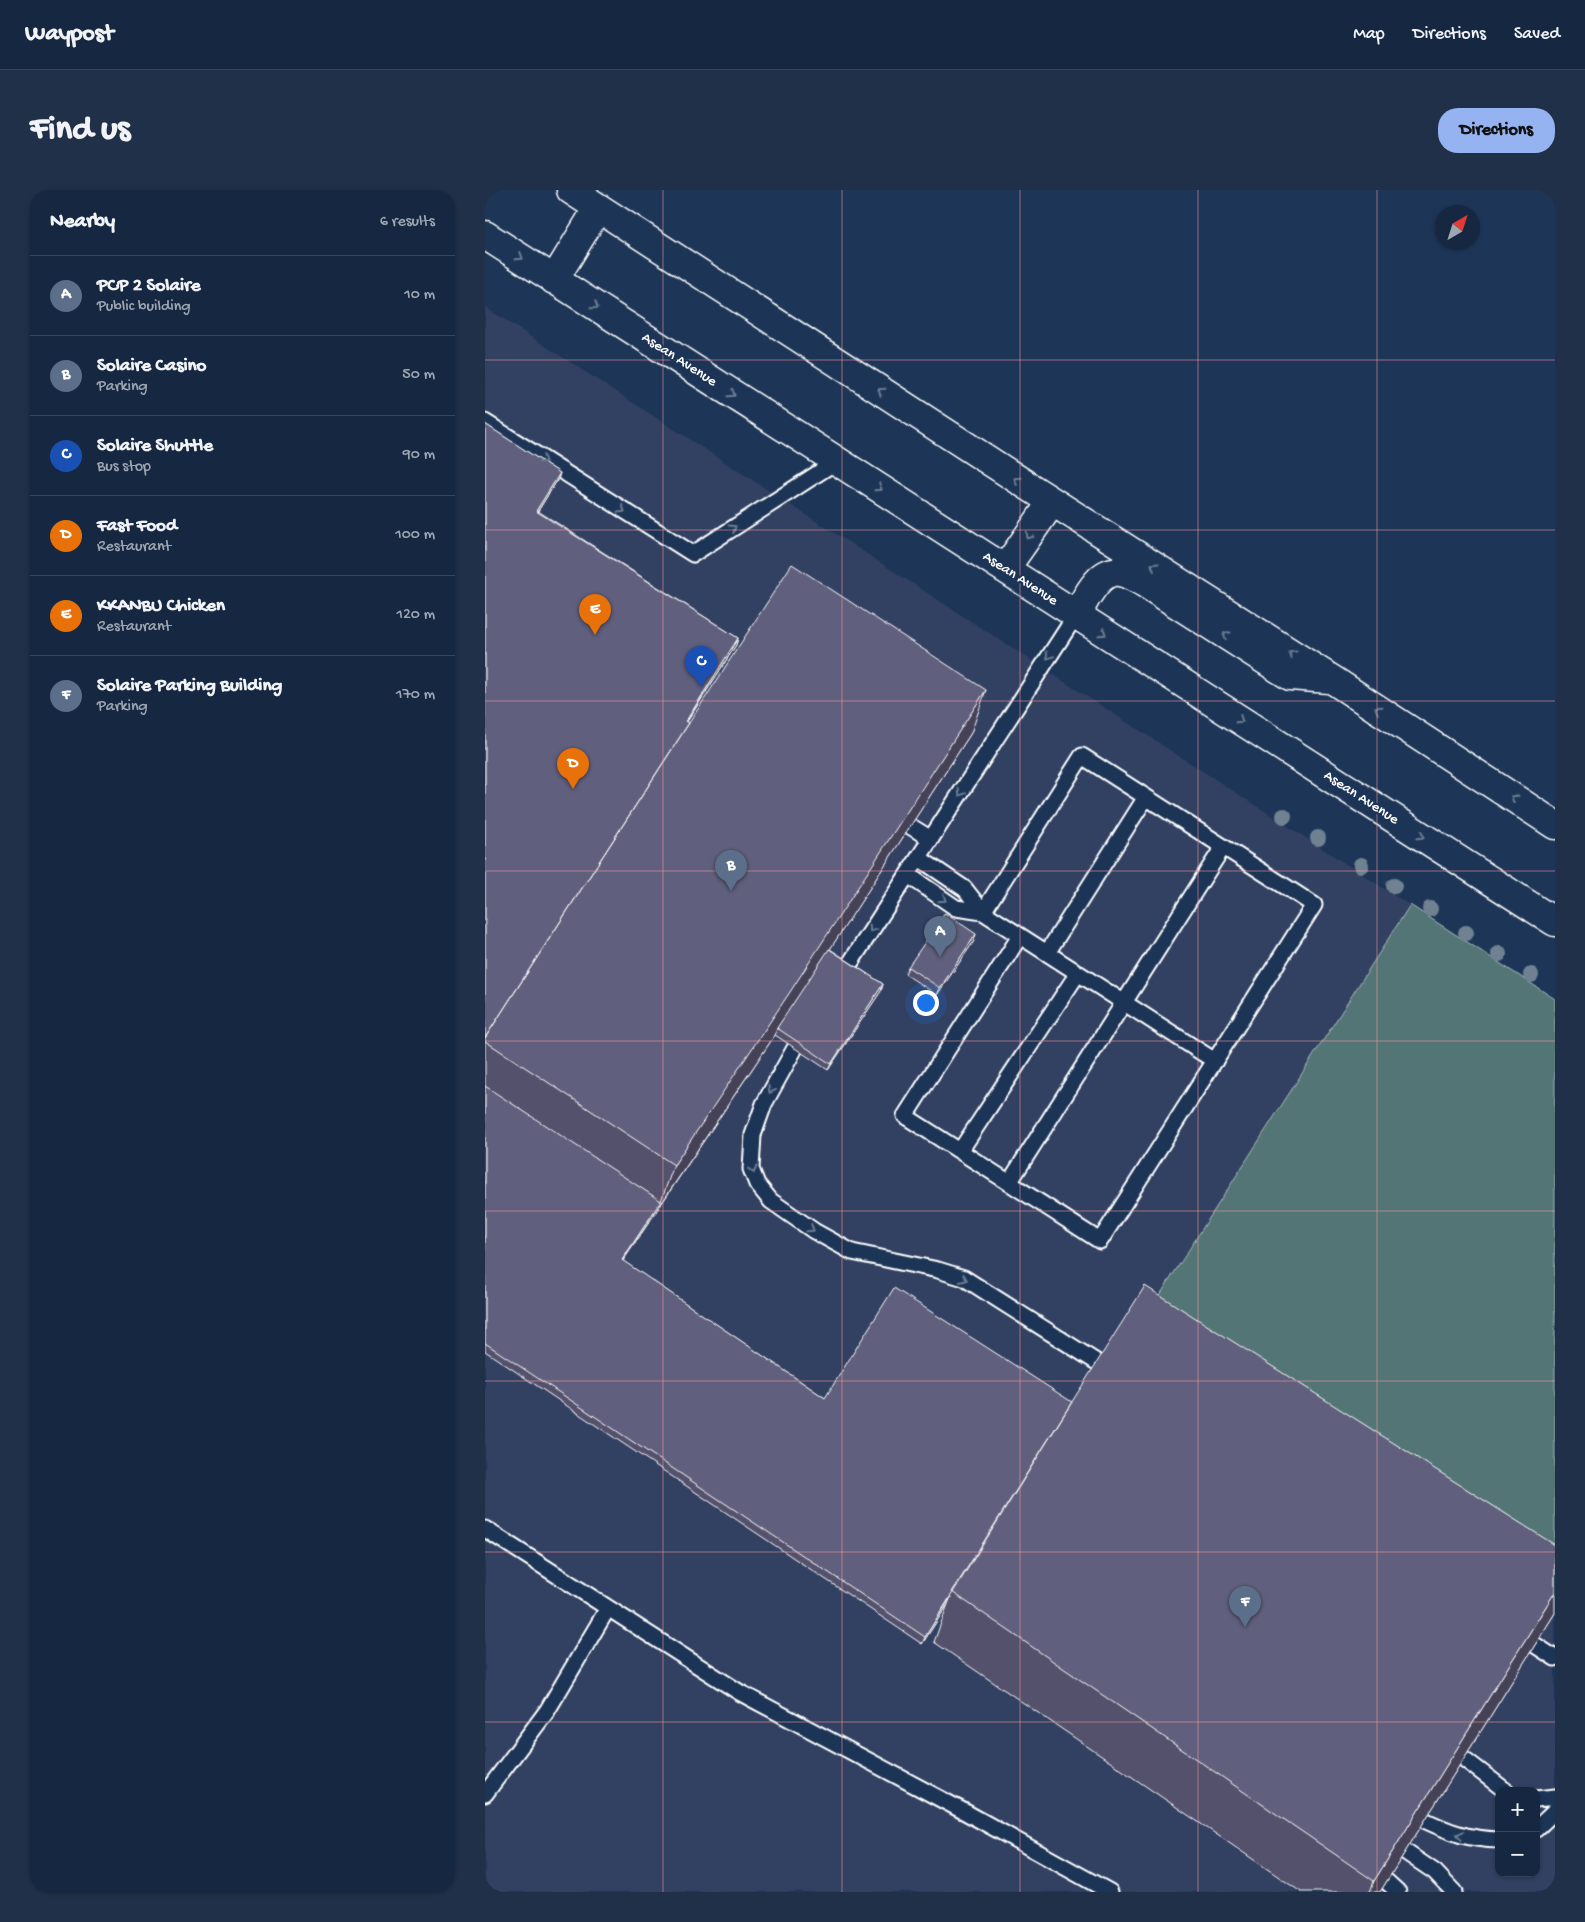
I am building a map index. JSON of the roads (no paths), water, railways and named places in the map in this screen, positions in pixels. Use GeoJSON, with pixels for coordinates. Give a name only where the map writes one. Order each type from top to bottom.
{"type":"FeatureCollection","features":[{"type":"Feature","properties":{"kind":"street"},"geometry":{"type":"LineString","coordinates":[[571,190],[1555,825]]}},
{"type":"Feature","properties":{"kind":"street"},"geometry":{"type":"LineString","coordinates":[[554,280],[598,208]]}},
{"type":"Feature","properties":{"kind":"street","name":"Asean Avenue"},"geometry":{"type":"LineString","coordinates":[[485,235],[1555,922]]}},
{"type":"Feature","properties":{"kind":"street"},"geometry":{"type":"LineString","coordinates":[[1005,570],[1052,502]]}},
{"type":"Feature","properties":{"kind":"street"},"geometry":{"type":"LineString","coordinates":[[1076,615],[1099,579],[1111,572],[1120,572],[1141,582],[1290,676],[1333,680]]}},
{"type":"Feature","properties":{"kind":"lane"},"geometry":{"type":"LineString","coordinates":[[485,422],[693,554],[837,461]]}},
{"type":"Feature","properties":{"kind":"lane"},"geometry":{"type":"LineString","coordinates":[[847,968],[1076,615]]}},
{"type":"Feature","properties":{"kind":"lane"},"geometry":{"type":"LineString","coordinates":[[983,912],[1082,756],[1314,906],[1100,1241],[905,1116],[1020,936]]}},
{"type":"Feature","properties":{"kind":"lane"},"geometry":{"type":"LineString","coordinates":[[1047,953],[1146,797]]}},
{"type":"Feature","properties":{"kind":"lane"},"geometry":{"type":"LineString","coordinates":[[910,826],[931,839]]}},
{"type":"Feature","properties":{"kind":"lane"},"geometry":{"type":"LineString","coordinates":[[1009,1183],[1223,847]]}},
{"type":"Feature","properties":{"kind":"lane"},"geometry":{"type":"LineString","coordinates":[[919,858],[965,889],[983,912],[1215,1061]]}},
{"type":"Feature","properties":{"kind":"lane"},"geometry":{"type":"LineString","coordinates":[[907,875],[956,908],[983,912]]}},
{"type":"Feature","properties":{"kind":"lane"},"geometry":{"type":"LineString","coordinates":[[960,1152],[1078,973]]}},
{"type":"Feature","properties":{"kind":"lane"},"geometry":{"type":"LineString","coordinates":[[795,1048],[764,1104],[753,1135],[751,1169],[757,1184],[771,1201],[814,1231],[852,1252],[938,1270],[964,1278],[1107,1368]]}},
{"type":"Feature","properties":{"kind":"lane"},"geometry":{"type":"LineString","coordinates":[[485,1529],[739,1692],[967,1812],[1110,1892]]}},
{"type":"Feature","properties":{"kind":"lane"},"geometry":{"type":"LineString","coordinates":[[485,1794],[547,1711],[608,1608]]}},
{"type":"Feature","properties":{"kind":"lane"},"geometry":{"type":"LineString","coordinates":[[1535,1645],[1555,1658]]}},
{"type":"Feature","properties":{"kind":"lane"},"geometry":{"type":"LineString","coordinates":[[1463,1758],[1501,1787]]}},
{"type":"Feature","properties":{"kind":"lane"},"geometry":{"type":"LineString","coordinates":[[1540,1799],[1555,1797]]}},
{"type":"Feature","properties":{"kind":"lane"},"geometry":{"type":"LineString","coordinates":[[1540,1825],[1555,1811]]}},
{"type":"Feature","properties":{"kind":"lane"},"geometry":{"type":"LineString","coordinates":[[1424,1820],[1452,1834],[1476,1839],[1495,1840]]}},
{"type":"Feature","properties":{"kind":"lane"},"geometry":{"type":"LineString","coordinates":[[1404,1851],[1435,1872],[1454,1892]]}},
{"type":"Feature","properties":{"kind":"lane"},"geometry":{"type":"LineString","coordinates":[[1386,1881],[1398,1892]]}},
{"type":"Feature","properties":{"kind":"place","name":"KKANBU Chicken"},"geometry":{"type":"Point","coordinates":[595,635]}},
{"type":"Feature","properties":{"kind":"place","name":"Solaire Shuttle"},"geometry":{"type":"Point","coordinates":[701,687]}},
{"type":"Feature","properties":{"kind":"place","name":"Fast Food"},"geometry":{"type":"Point","coordinates":[573,789]}},
{"type":"Feature","properties":{"kind":"place","name":"Solaire Casino"},"geometry":{"type":"Point","coordinates":[731,891]}},
{"type":"Feature","properties":{"kind":"place","name":"PCP 2 Solaire"},"geometry":{"type":"Point","coordinates":[940,957]}},
{"type":"Feature","properties":{"kind":"place","name":"Solaire Parking Building"},"geometry":{"type":"Point","coordinates":[1245,1627]}}]}
